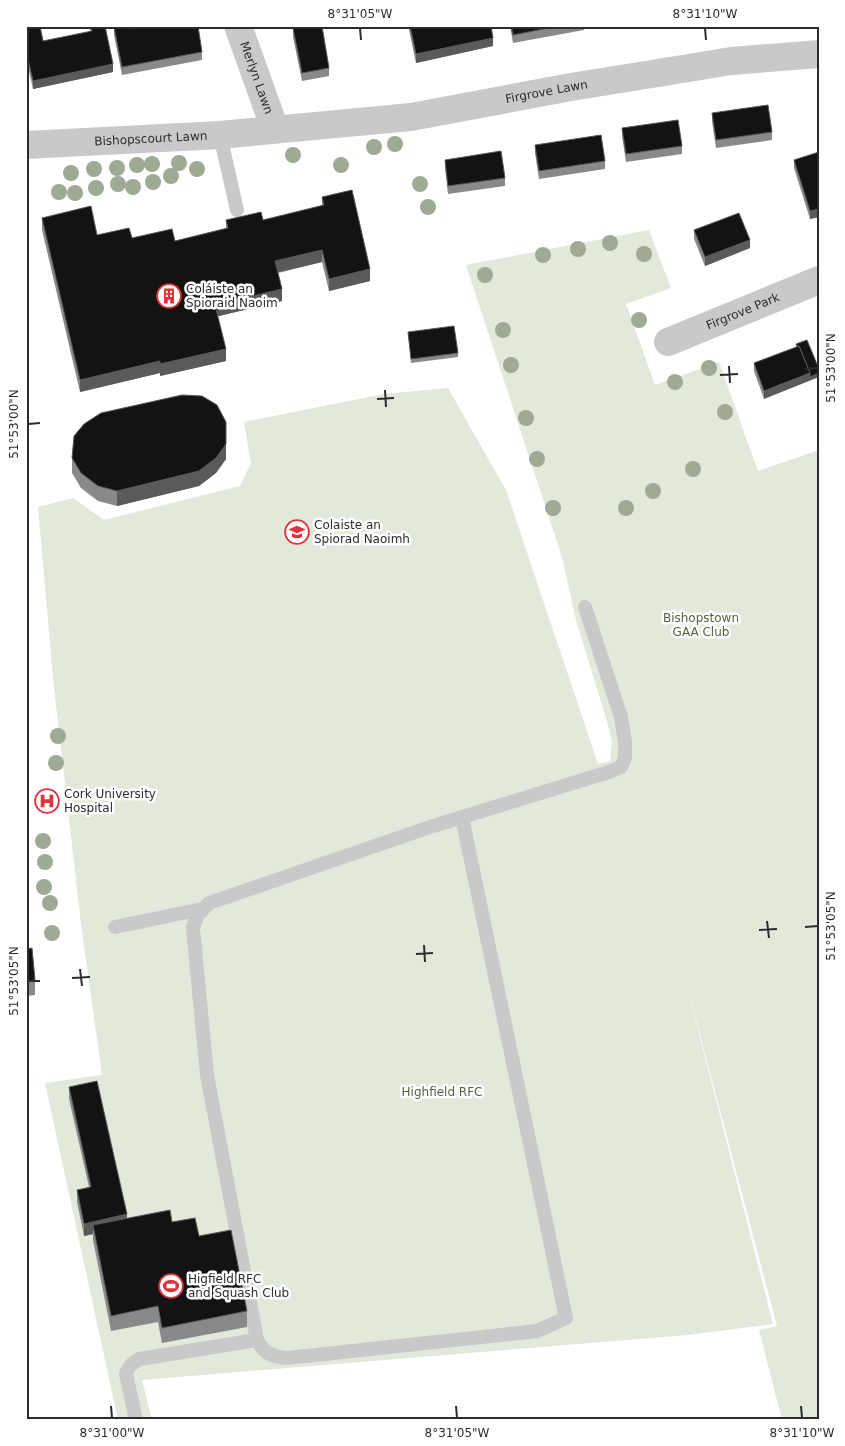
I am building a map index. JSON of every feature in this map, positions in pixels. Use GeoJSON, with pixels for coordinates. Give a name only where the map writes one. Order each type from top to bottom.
{"type":"FeatureCollection","features":[{"type":"Feature","properties":{"kind":"street","name":"Merlyn Lawn"},"geometry":{"type":"LineString","coordinates":[[238,26],[274,130]]}},
{"type":"Feature","properties":{"kind":"street","name":"Firgrove Lawn"},"geometry":{"type":"LineString","coordinates":[[274,130],[411,118],[571,87],[731,61],[819,54]]}},
{"type":"Feature","properties":{"kind":"street","name":"Bishopscourt Lawn"},"geometry":{"type":"LineString","coordinates":[[26,145],[220,135],[274,130]]}},
{"type":"Feature","properties":{"kind":"street","name":"Firgrove Park"},"geometry":{"type":"LineString","coordinates":[[668,342],[819,280]]}},
{"type":"Feature","properties":{"kind":"lane"},"geometry":{"type":"LineString","coordinates":[[220,135],[238,210]]}},
{"type":"Feature","properties":{"kind":"lane"},"geometry":{"type":"LineString","coordinates":[[462,817],[566,1318],[538,1331],[287,1358],[277,1357],[261,1348],[257,1340],[207,1075],[193,928],[197,916],[209,903],[462,817],[621,767],[625,758],[625,742],[621,717],[585,607]]}},
{"type":"Feature","properties":{"kind":"lane"},"geometry":{"type":"LineString","coordinates":[[115,927],[202,909]]}},
{"type":"Feature","properties":{"kind":"lane"},"geometry":{"type":"LineString","coordinates":[[136,1420],[126,1374],[128,1368],[139,1359],[257,1340]]}},
{"type":"Feature","properties":{"kind":"green space"},"geometry":{"type":"Polygon","coordinates":[[[649,230],[671,288],[626,304],[655,385],[719,362],[758,471],[819,450],[819,1420],[782,1420],[759,1330],[777,1326],[685,978],[773,1324],[688,1335],[142,1380],[152,1420],[118,1420],[45,1083],[102,1075],[81,924],[53,678],[38,507],[73,498],[104,520],[240,486],[251,463],[244,422],[384,394],[448,388],[506,490],[598,764],[610,761],[612,742],[608,725],[576,620],[562,557],[466,265],[649,230]]]}},
{"type":"Feature","properties":{"kind":"building"},"geometry":{"type":"Polygon","coordinates":[[[40,26],[43,41],[92,31],[91,26],[105,26],[113,64],[33,81],[26,50],[26,27],[40,26]]]}},
{"type":"Feature","properties":{"kind":"building"},"geometry":{"type":"Polygon","coordinates":[[[128,26],[129,29],[144,26],[198,26],[202,52],[122,67],[114,27],[128,26]]]}},
{"type":"Feature","properties":{"kind":"building"},"geometry":{"type":"Polygon","coordinates":[[[322,26],[329,68],[302,73],[293,28],[322,26]]]}},
{"type":"Feature","properties":{"kind":"building"},"geometry":{"type":"Polygon","coordinates":[[[410,26],[491,26],[493,38],[416,54],[410,26]]]}},
{"type":"Feature","properties":{"kind":"building"},"geometry":{"type":"Polygon","coordinates":[[[511,26],[559,26],[513,35],[511,26]]]}},
{"type":"Feature","properties":{"kind":"building"},"geometry":{"type":"Polygon","coordinates":[[[768,105],[772,132],[716,140],[712,113],[768,105]]]}},
{"type":"Feature","properties":{"kind":"building"},"geometry":{"type":"Polygon","coordinates":[[[678,120],[682,146],[626,154],[622,128],[678,120]]]}},
{"type":"Feature","properties":{"kind":"building"},"geometry":{"type":"Polygon","coordinates":[[[601,135],[605,161],[539,171],[535,145],[601,135]]]}},
{"type":"Feature","properties":{"kind":"building"},"geometry":{"type":"Polygon","coordinates":[[[501,151],[505,178],[448,186],[445,160],[501,151]]]}},
{"type":"Feature","properties":{"kind":"building"},"geometry":{"type":"Polygon","coordinates":[[[819,152],[819,209],[810,211],[794,160],[819,152]]]}},
{"type":"Feature","properties":{"kind":"building","name":"Coláiste an Spioraid Naoim"},"geometry":{"type":"Polygon","coordinates":[[[352,190],[370,269],[329,279],[322,250],[275,261],[282,289],[215,305],[226,349],[160,364],[160,361],[80,380],[42,218],[91,206],[97,235],[129,228],[132,238],[172,229],[175,241],[228,228],[226,220],[261,212],[263,220],[324,205],[322,197],[352,190]]]}},
{"type":"Feature","properties":{"kind":"building"},"geometry":{"type":"Polygon","coordinates":[[[739,213],[750,240],[705,257],[694,230],[739,213]]]}},
{"type":"Feature","properties":{"kind":"building"},"geometry":{"type":"Polygon","coordinates":[[[454,326],[458,353],[411,359],[408,332],[454,326]]]}},
{"type":"Feature","properties":{"kind":"building"},"geometry":{"type":"Polygon","coordinates":[[[807,340],[819,369],[819,373],[810,377],[799,346],[796,344],[807,340]]]}},
{"type":"Feature","properties":{"kind":"building"},"geometry":{"type":"Polygon","coordinates":[[[799,346],[810,373],[764,391],[754,363],[799,346]]]}},
{"type":"Feature","properties":{"kind":"building"},"geometry":{"type":"Polygon","coordinates":[[[182,395],[202,396],[217,405],[226,422],[226,444],[216,458],[199,471],[117,491],[98,486],[81,473],[72,458],[74,436],[84,424],[101,413],[182,395]]]}},
{"type":"Feature","properties":{"kind":"building"},"geometry":{"type":"Polygon","coordinates":[[[32,948],[35,980],[26,981],[26,949],[32,948]]]}},
{"type":"Feature","properties":{"kind":"building"},"geometry":{"type":"Polygon","coordinates":[[[97,1081],[127,1214],[84,1224],[77,1190],[91,1187],[69,1087],[97,1081]]]}},
{"type":"Feature","properties":{"kind":"building","name":"Higfield RFC and Squash Club"},"geometry":{"type":"Polygon","coordinates":[[[170,1210],[172,1222],[195,1218],[199,1236],[231,1230],[247,1311],[162,1328],[158,1306],[111,1316],[93,1225],[170,1210]]]}},
{"type":"Feature","properties":{"kind":"place","name":"Coláiste an Spioraid Naoim"},"geometry":{"type":"Point","coordinates":[169,296]}},
{"type":"Feature","properties":{"kind":"place","name":"Colaiste an Spiorad Naoimh"},"geometry":{"type":"Point","coordinates":[297,532]}},
{"type":"Feature","properties":{"kind":"place","name":"Cork University Hospital"},"geometry":{"type":"Point","coordinates":[47,801]}},
{"type":"Feature","properties":{"kind":"place","name":"Higfield RFC and Squash Club"},"geometry":{"type":"Point","coordinates":[171,1286]}},
{"type":"Feature","properties":{"kind":"park label","name":"Bishopstown GAA Club"},"geometry":{"type":"Point","coordinates":[701,625]}},
{"type":"Feature","properties":{"kind":"park label","name":"Highfield RFC"},"geometry":{"type":"Point","coordinates":[442,1092]}}]}
